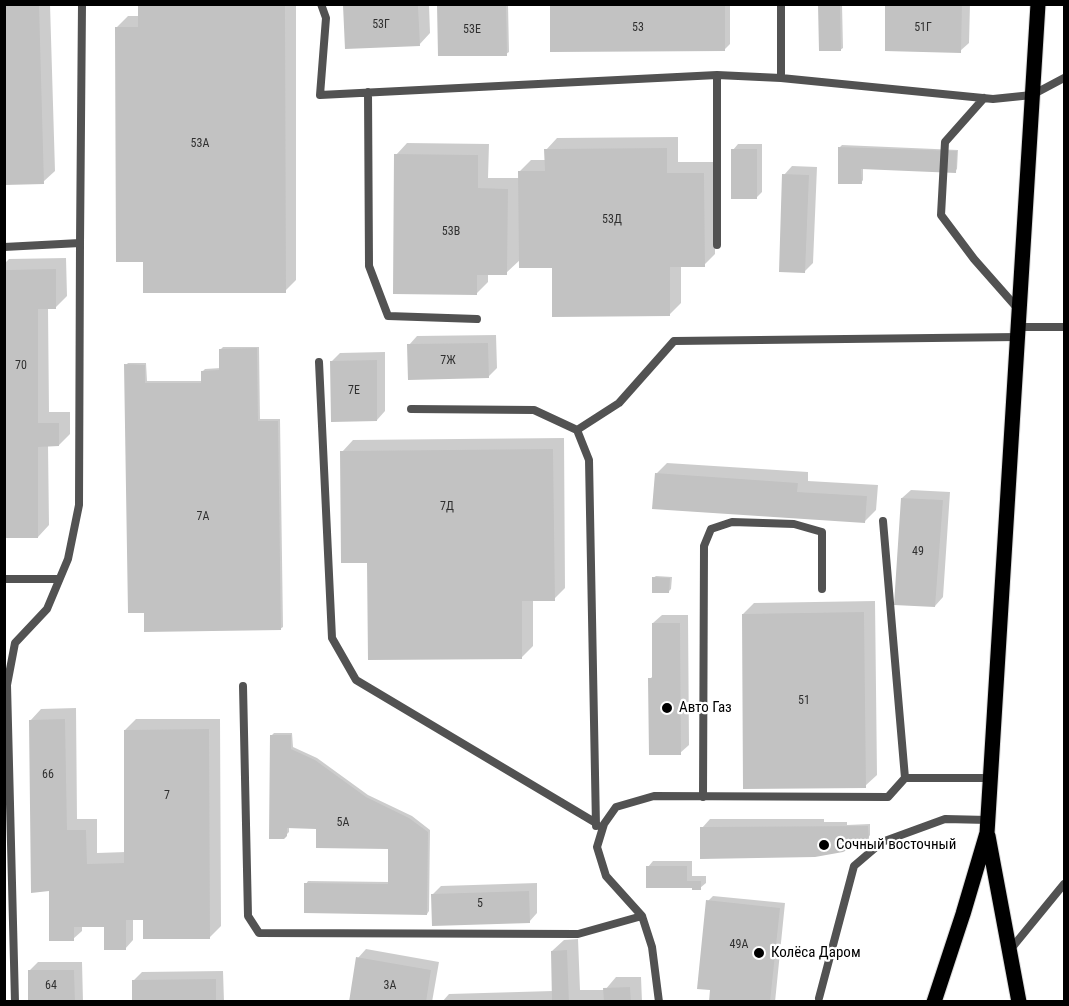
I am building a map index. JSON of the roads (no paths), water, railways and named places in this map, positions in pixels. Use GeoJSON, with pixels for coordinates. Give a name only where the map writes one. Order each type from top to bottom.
{"type":"FeatureCollection","features":[{"type":"Feature","properties":{"kind":"main road"},"geometry":{"type":"LineString","coordinates":[[934,1002],[963,914],[987,827],[1038,4]]}},
{"type":"Feature","properties":{"kind":"main road"},"geometry":{"type":"LineString","coordinates":[[987,827],[1019,1002]]}},
{"type":"Feature","properties":{"kind":"lane"},"geometry":{"type":"LineString","coordinates":[[15,1002],[7,685],[15,643],[47,609],[68,560],[79,505],[82,4]]}},
{"type":"Feature","properties":{"kind":"lane"},"geometry":{"type":"LineString","coordinates":[[321,4],[326,18],[320,95],[717,75],[781,78],[993,99],[1032,95],[1065,78]]}},
{"type":"Feature","properties":{"kind":"lane"},"geometry":{"type":"LineString","coordinates":[[781,4],[781,78]]}},
{"type":"Feature","properties":{"kind":"lane"},"geometry":{"type":"LineString","coordinates":[[717,75],[717,245]]}},
{"type":"Feature","properties":{"kind":"lane"},"geometry":{"type":"LineString","coordinates":[[368,92],[369,266],[388,316],[477,319]]}},
{"type":"Feature","properties":{"kind":"lane"},"geometry":{"type":"LineString","coordinates":[[984,98],[945,142],[941,215],[1019,325]]}},
{"type":"Feature","properties":{"kind":"lane"},"geometry":{"type":"LineString","coordinates":[[4,247],[80,243]]}},
{"type":"Feature","properties":{"kind":"lane"},"geometry":{"type":"LineString","coordinates":[[577,429],[619,403],[674,341],[1019,325],[1065,327]]}},
{"type":"Feature","properties":{"kind":"lane"},"geometry":{"type":"LineString","coordinates":[[319,362],[332,638],[356,680],[596,823]]}},
{"type":"Feature","properties":{"kind":"lane"},"geometry":{"type":"LineString","coordinates":[[411,409],[534,410],[577,429],[588,460],[597,847],[606,876],[642,916],[651,947],[659,1002]]}},
{"type":"Feature","properties":{"kind":"lane"},"geometry":{"type":"LineString","coordinates":[[597,847],[604,824],[616,807],[654,796],[888,797],[905,778],[883,521]]}},
{"type":"Feature","properties":{"kind":"lane"},"geometry":{"type":"LineString","coordinates":[[703,797],[704,546],[711,529],[732,522],[795,524],[822,532],[822,589]]}},
{"type":"Feature","properties":{"kind":"lane"},"geometry":{"type":"LineString","coordinates":[[4,579],[59,579]]}},
{"type":"Feature","properties":{"kind":"lane"},"geometry":{"type":"LineString","coordinates":[[243,686],[248,916],[260,933],[578,934],[642,916]]}},
{"type":"Feature","properties":{"kind":"lane"},"geometry":{"type":"LineString","coordinates":[[905,778],[991,778]]}},
{"type":"Feature","properties":{"kind":"lane"},"geometry":{"type":"LineString","coordinates":[[819,998],[854,866],[882,842],[945,819],[987,827]]}},
{"type":"Feature","properties":{"kind":"lane"},"geometry":{"type":"LineString","coordinates":[[1010,950],[1065,884]]}},
{"type":"Feature","properties":{"kind":"place","name":"Авто Газ"},"geometry":{"type":"Point","coordinates":[667,708]}},
{"type":"Feature","properties":{"kind":"place","name":"Сочный восточный"},"geometry":{"type":"Point","coordinates":[824,845]}},
{"type":"Feature","properties":{"kind":"place","name":"Колёса Даром"},"geometry":{"type":"Point","coordinates":[759,953]}}]}
